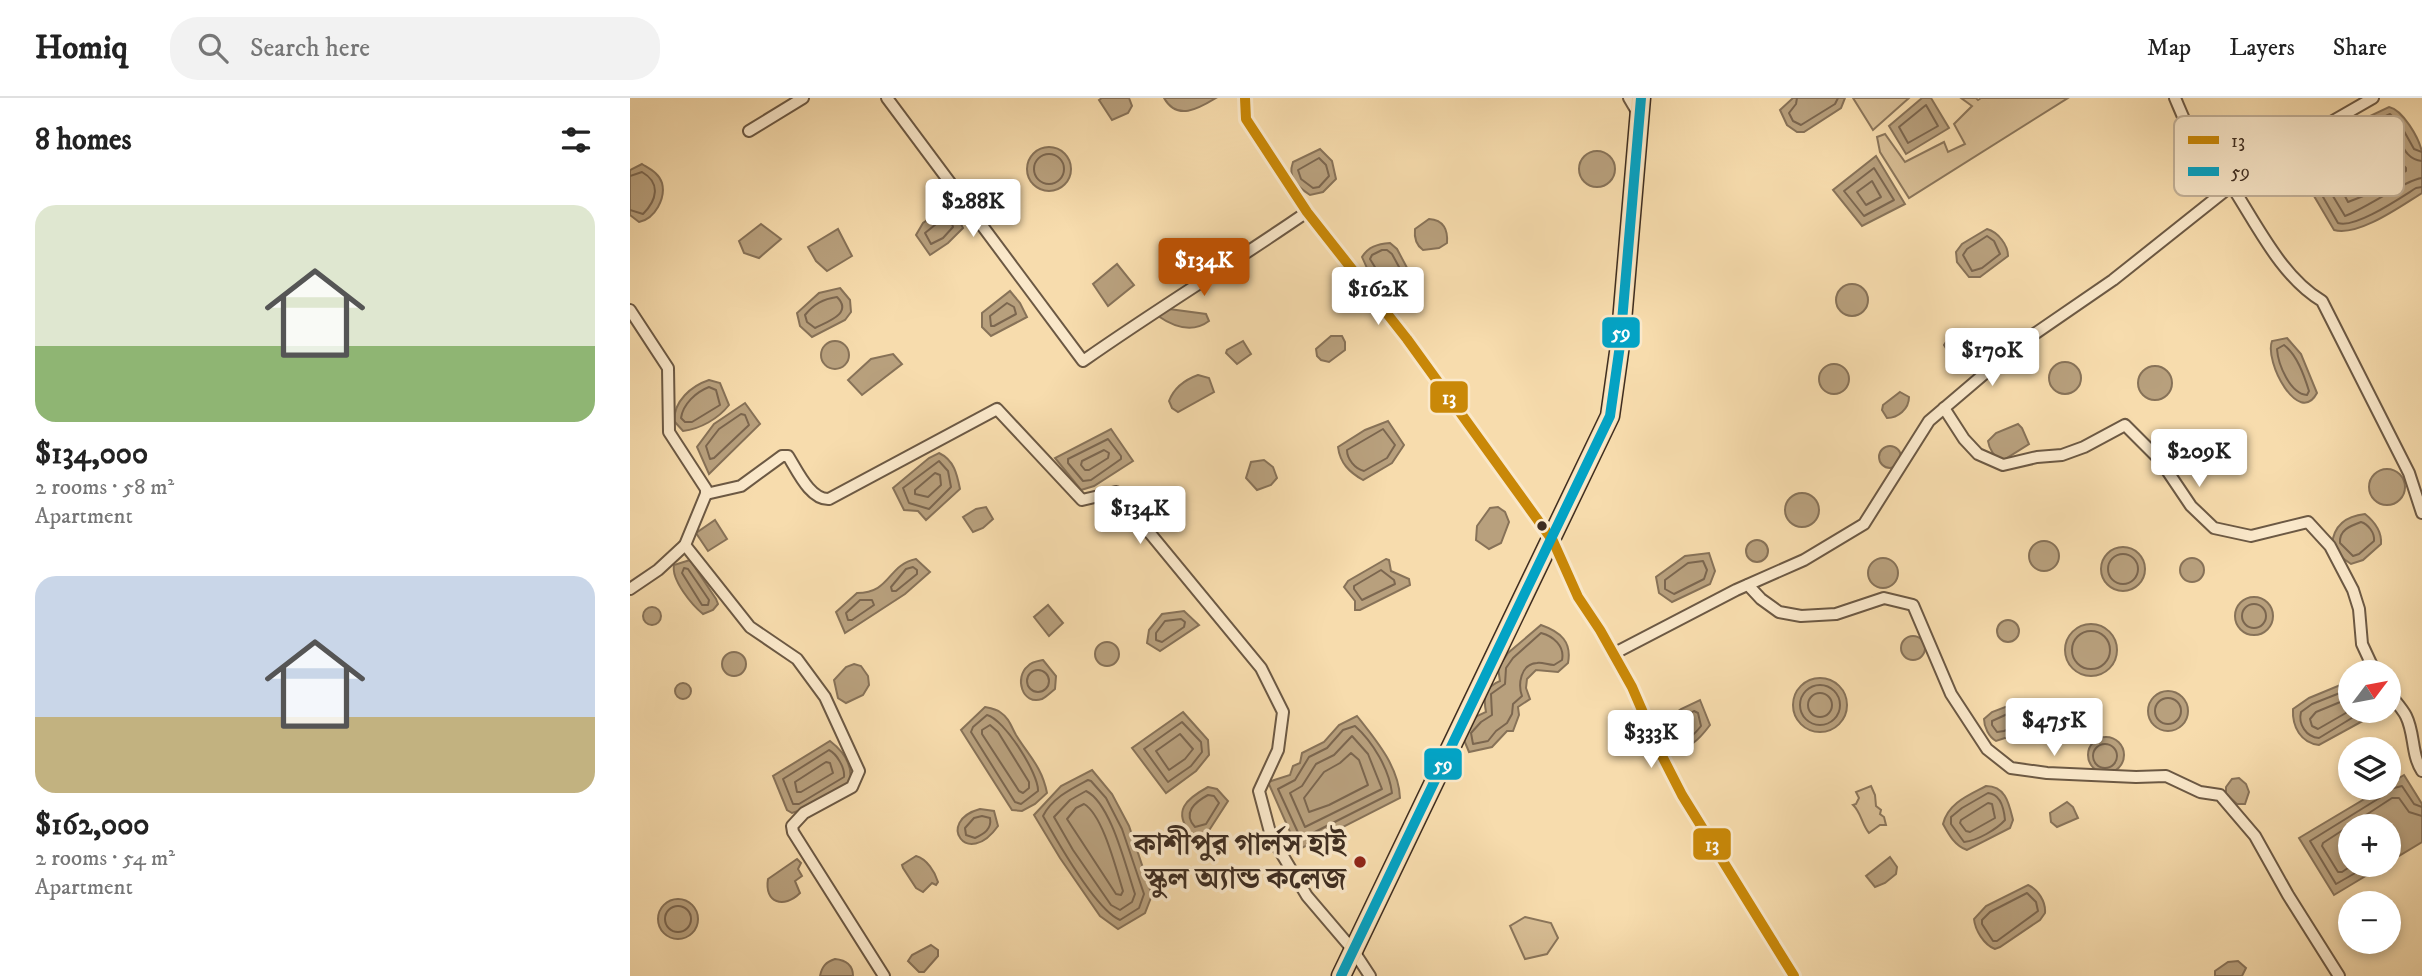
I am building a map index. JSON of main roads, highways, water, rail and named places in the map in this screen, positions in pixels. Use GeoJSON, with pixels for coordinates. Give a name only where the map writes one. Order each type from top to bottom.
{"type":"FeatureCollection","features":[{"type":"Feature","properties":{"kind":"highway"},"geometry":{"type":"LineString","coordinates":[[1341,976],[1611,416],[1620,345],[1641,98]]}},
{"type":"Feature","properties":{"kind":"water"},"geometry":{"type":"Polygon","coordinates":[[[1129,98],[1132,106],[1128,113],[1112,120],[1099,100],[1129,98]]]}},
{"type":"Feature","properties":{"kind":"water"},"geometry":{"type":"Polygon","coordinates":[[[1164,98],[1216,98],[1195,109],[1181,111],[1169,105],[1164,98]]]}},
{"type":"Feature","properties":{"kind":"water"},"geometry":{"type":"Polygon","coordinates":[[[1793,98],[1845,98],[1841,108],[1804,132],[1797,132],[1787,125],[1780,110],[1793,98]]]}},
{"type":"Feature","properties":{"kind":"water"},"geometry":{"type":"Polygon","coordinates":[[[1922,98],[1931,98],[1949,128],[1906,154],[1889,126],[1922,98]]]}},
{"type":"Feature","properties":{"kind":"water"},"geometry":{"type":"Polygon","coordinates":[[[2389,107],[2402,116],[2370,116],[2389,107]]]}},
{"type":"Feature","properties":{"kind":"water"},"geometry":{"type":"Polygon","coordinates":[[[2404,118],[2414,132],[2422,152],[2422,193],[2367,225],[2344,231],[2334,230],[2314,196],[2404,196],[2404,118]]]}},
{"type":"Feature","properties":{"kind":"water"},"geometry":{"type":"Polygon","coordinates":[[[1049,147],[1064,154],[1071,169],[1064,184],[1049,191],[1034,184],[1027,169],[1034,154],[1049,147]]]}},
{"type":"Feature","properties":{"kind":"water"},"geometry":{"type":"Polygon","coordinates":[[[1320,149],[1332,161],[1336,179],[1323,192],[1310,195],[1295,182],[1291,173],[1293,162],[1320,149]]]}},
{"type":"Feature","properties":{"kind":"water"},"geometry":{"type":"Polygon","coordinates":[[[1597,151],[1610,156],[1615,169],[1610,182],[1597,187],[1584,182],[1579,169],[1584,156],[1597,151]]]}},
{"type":"Feature","properties":{"kind":"water"},"geometry":{"type":"Polygon","coordinates":[[[1876,156],[1905,204],[1862,226],[1833,190],[1876,156]]]}},
{"type":"Feature","properties":{"kind":"water"},"geometry":{"type":"Polygon","coordinates":[[[642,164],[659,177],[663,189],[658,207],[650,217],[639,222],[630,215],[630,170],[642,164]]]}},
{"type":"Feature","properties":{"kind":"water"},"geometry":{"type":"Polygon","coordinates":[[[951,204],[963,228],[948,243],[930,255],[916,235],[923,223],[951,204]]]}},
{"type":"Feature","properties":{"kind":"water"},"geometry":{"type":"Polygon","coordinates":[[[1429,219],[1444,226],[1447,243],[1439,248],[1423,250],[1416,241],[1415,229],[1429,219]]]}},
{"type":"Feature","properties":{"kind":"water"},"geometry":{"type":"Polygon","coordinates":[[[761,224],[781,239],[759,258],[744,253],[739,241],[761,224]]]}},
{"type":"Feature","properties":{"kind":"water"},"geometry":{"type":"Polygon","coordinates":[[[838,229],[852,256],[827,271],[816,261],[808,247],[838,229]]]}},
{"type":"Feature","properties":{"kind":"water"},"geometry":{"type":"Polygon","coordinates":[[[1987,229],[2002,240],[2008,256],[1980,277],[1969,277],[1957,262],[1956,252],[1962,244],[1987,229]]]}},
{"type":"Feature","properties":{"kind":"water"},"geometry":{"type":"Polygon","coordinates":[[[1390,243],[1397,249],[1421,294],[1414,301],[1396,310],[1381,293],[1362,257],[1373,247],[1390,243]]]}},
{"type":"Feature","properties":{"kind":"water"},"geometry":{"type":"Polygon","coordinates":[[[1117,264],[1134,285],[1108,306],[1093,284],[1117,264]]]}},
{"type":"Feature","properties":{"kind":"water"},"geometry":{"type":"Polygon","coordinates":[[[1852,284],[1863,289],[1868,300],[1863,311],[1852,316],[1841,311],[1836,300],[1841,289],[1852,284]]]}},
{"type":"Feature","properties":{"kind":"water"},"geometry":{"type":"Polygon","coordinates":[[[840,288],[850,300],[851,312],[845,320],[812,337],[800,326],[797,313],[819,293],[840,288]]]}},
{"type":"Feature","properties":{"kind":"water"},"geometry":{"type":"Polygon","coordinates":[[[1010,291],[1027,317],[991,336],[982,327],[982,313],[1010,291]]]}},
{"type":"Feature","properties":{"kind":"water"},"geometry":{"type":"Polygon","coordinates":[[[1162,310],[1206,314],[1209,321],[1197,327],[1177,326],[1158,316],[1162,310]]]}},
{"type":"Feature","properties":{"kind":"water"},"geometry":{"type":"Polygon","coordinates":[[[1966,330],[1974,334],[1982,347],[1973,360],[1957,366],[1944,345],[1966,330]]]}},
{"type":"Feature","properties":{"kind":"water"},"geometry":{"type":"Polygon","coordinates":[[[1331,336],[1342,336],[1345,350],[1329,362],[1317,356],[1316,349],[1331,336]]]}},
{"type":"Feature","properties":{"kind":"water"},"geometry":{"type":"Polygon","coordinates":[[[2287,338],[2301,354],[2317,393],[2310,401],[2301,402],[2293,397],[2285,388],[2273,363],[2272,341],[2287,338]]]}},
{"type":"Feature","properties":{"kind":"water"},"geometry":{"type":"Polygon","coordinates":[[[835,341],[845,345],[849,355],[845,365],[835,369],[825,365],[821,355],[825,345],[835,341]]]}},
{"type":"Feature","properties":{"kind":"water"},"geometry":{"type":"Polygon","coordinates":[[[1243,341],[1251,354],[1237,364],[1226,353],[1243,341]]]}},
{"type":"Feature","properties":{"kind":"water"},"geometry":{"type":"Polygon","coordinates":[[[893,354],[902,364],[862,395],[848,380],[871,359],[893,354]]]}},
{"type":"Feature","properties":{"kind":"water"},"geometry":{"type":"Polygon","coordinates":[[[2065,362],[2076,367],[2081,378],[2076,389],[2065,394],[2054,389],[2049,378],[2054,367],[2065,362]]]}},
{"type":"Feature","properties":{"kind":"water"},"geometry":{"type":"Polygon","coordinates":[[[1834,364],[1840,365],[1848,373],[1848,385],[1840,393],[1834,394],[1828,393],[1820,385],[1819,379],[1820,373],[1828,365],[1834,364]]]}},
{"type":"Feature","properties":{"kind":"water"},"geometry":{"type":"Polygon","coordinates":[[[2155,366],[2167,371],[2172,383],[2167,395],[2155,400],[2143,395],[2138,383],[2143,371],[2155,366]]]}},
{"type":"Feature","properties":{"kind":"water"},"geometry":{"type":"Polygon","coordinates":[[[1198,375],[1209,378],[1214,392],[1178,412],[1172,408],[1169,401],[1171,396],[1180,385],[1198,375]]]}},
{"type":"Feature","properties":{"kind":"water"},"geometry":{"type":"Polygon","coordinates":[[[709,380],[720,383],[729,405],[720,415],[708,422],[683,431],[674,421],[680,401],[690,390],[709,380]]]}},
{"type":"Feature","properties":{"kind":"water"},"geometry":{"type":"Polygon","coordinates":[[[1900,392],[1909,397],[1905,409],[1899,415],[1887,418],[1882,410],[1883,405],[1900,392]]]}},
{"type":"Feature","properties":{"kind":"water"},"geometry":{"type":"Polygon","coordinates":[[[745,403],[760,424],[709,474],[697,447],[714,424],[745,403]]]}},
{"type":"Feature","properties":{"kind":"water"},"geometry":{"type":"Polygon","coordinates":[[[1388,421],[1404,445],[1392,463],[1363,480],[1346,466],[1338,447],[1365,430],[1388,421]]]}},
{"type":"Feature","properties":{"kind":"water"},"geometry":{"type":"Polygon","coordinates":[[[2018,424],[2029,444],[2002,461],[1993,453],[1988,441],[1996,433],[2018,424]]]}},
{"type":"Feature","properties":{"kind":"water"},"geometry":{"type":"Polygon","coordinates":[[[1111,429],[1133,461],[1094,486],[1081,490],[1055,458],[1111,429]]]}},
{"type":"Feature","properties":{"kind":"water"},"geometry":{"type":"Polygon","coordinates":[[[1890,446],[1898,449],[1901,457],[1898,465],[1890,468],[1882,465],[1879,457],[1882,449],[1890,446]]]}},
{"type":"Feature","properties":{"kind":"water"},"geometry":{"type":"Polygon","coordinates":[[[939,453],[951,464],[960,489],[926,520],[918,511],[904,510],[893,488],[939,453]]]}},
{"type":"Feature","properties":{"kind":"water"},"geometry":{"type":"Polygon","coordinates":[[[1264,460],[1273,467],[1277,478],[1271,485],[1257,490],[1246,478],[1251,462],[1264,460]]]}},
{"type":"Feature","properties":{"kind":"water"},"geometry":{"type":"Polygon","coordinates":[[[2387,469],[2399,475],[2405,487],[2399,499],[2387,505],[2375,499],[2369,487],[2375,475],[2387,469]]]}},
{"type":"Feature","properties":{"kind":"water"},"geometry":{"type":"Polygon","coordinates":[[[1802,493],[1814,498],[1819,510],[1814,522],[1802,527],[1790,522],[1785,510],[1790,498],[1802,493]]]}},
{"type":"Feature","properties":{"kind":"water"},"geometry":{"type":"Polygon","coordinates":[[[986,507],[993,519],[973,532],[963,517],[976,509],[986,507]]]}},
{"type":"Feature","properties":{"kind":"water"},"geometry":{"type":"Polygon","coordinates":[[[1498,507],[1505,512],[1509,522],[1501,543],[1489,549],[1476,540],[1477,526],[1490,508],[1498,507]]]}},
{"type":"Feature","properties":{"kind":"water"},"geometry":{"type":"Polygon","coordinates":[[[2365,514],[2377,527],[2381,544],[2363,560],[2351,564],[2332,544],[2333,538],[2342,523],[2365,514]]]}},
{"type":"Feature","properties":{"kind":"water"},"geometry":{"type":"Polygon","coordinates":[[[715,520],[727,539],[708,551],[696,533],[715,520]]]}},
{"type":"Feature","properties":{"kind":"water"},"geometry":{"type":"Polygon","coordinates":[[[1757,540],[1765,543],[1768,551],[1765,559],[1757,562],[1749,559],[1746,551],[1749,543],[1757,540]]]}},
{"type":"Feature","properties":{"kind":"water"},"geometry":{"type":"Polygon","coordinates":[[[2044,541],[2055,545],[2059,556],[2055,567],[2044,571],[2033,567],[2029,556],[2033,545],[2044,541]]]}},
{"type":"Feature","properties":{"kind":"water"},"geometry":{"type":"Polygon","coordinates":[[[2123,547],[2139,553],[2145,569],[2139,585],[2123,591],[2107,585],[2101,569],[2107,553],[2123,547]]]}},
{"type":"Feature","properties":{"kind":"water"},"geometry":{"type":"Polygon","coordinates":[[[1709,553],[1715,571],[1710,584],[1672,602],[1659,593],[1656,577],[1685,556],[1709,553]]]}},
{"type":"Feature","properties":{"kind":"water"},"geometry":{"type":"Polygon","coordinates":[[[1883,558],[1889,559],[1897,567],[1897,579],[1889,587],[1883,588],[1877,587],[1869,579],[1868,573],[1869,567],[1877,559],[1883,558]]]}},
{"type":"Feature","properties":{"kind":"water"},"geometry":{"type":"Polygon","coordinates":[[[2192,558],[2201,561],[2204,570],[2201,579],[2192,582],[2183,579],[2180,570],[2183,561],[2192,558]]]}},
{"type":"Feature","properties":{"kind":"water"},"geometry":{"type":"Polygon","coordinates":[[[916,559],[930,572],[905,594],[845,633],[836,612],[857,593],[876,589],[899,567],[916,559]]]}},
{"type":"Feature","properties":{"kind":"water"},"geometry":{"type":"Polygon","coordinates":[[[1386,559],[1389,560],[1391,571],[1409,579],[1410,585],[1355,610],[1355,601],[1344,587],[1348,581],[1386,559]]]}},
{"type":"Feature","properties":{"kind":"water"},"geometry":{"type":"Polygon","coordinates":[[[690,560],[718,604],[713,610],[703,614],[683,592],[674,571],[674,565],[690,560]]]}},
{"type":"Feature","properties":{"kind":"water"},"geometry":{"type":"Polygon","coordinates":[[[2254,597],[2267,603],[2273,616],[2267,629],[2254,635],[2241,629],[2235,616],[2241,603],[2254,597]]]}},
{"type":"Feature","properties":{"kind":"water"},"geometry":{"type":"Polygon","coordinates":[[[1048,605],[1063,623],[1049,636],[1034,617],[1048,605]]]}},
{"type":"Feature","properties":{"kind":"water"},"geometry":{"type":"Polygon","coordinates":[[[652,607],[658,610],[661,616],[658,622],[652,625],[646,622],[643,616],[646,610],[652,607]]]}},
{"type":"Feature","properties":{"kind":"water"},"geometry":{"type":"Polygon","coordinates":[[[1184,611],[1199,625],[1160,651],[1147,643],[1149,630],[1162,614],[1184,611]]]}},
{"type":"Feature","properties":{"kind":"water"},"geometry":{"type":"Polygon","coordinates":[[[2004,620],[2012,620],[2019,627],[2019,635],[2012,642],[2004,642],[1997,635],[1997,627],[2004,620]]]}},
{"type":"Feature","properties":{"kind":"water"},"geometry":{"type":"Polygon","coordinates":[[[2091,624],[2101,626],[2109,632],[2115,640],[2115,660],[2109,668],[2101,674],[2091,676],[2081,674],[2073,668],[2067,660],[2065,650],[2067,640],[2073,632],[2081,626],[2091,624]]]}},
{"type":"Feature","properties":{"kind":"water"},"geometry":{"type":"Polygon","coordinates":[[[1541,625],[1564,639],[1568,649],[1568,663],[1558,672],[1536,670],[1527,679],[1526,688],[1530,699],[1518,707],[1519,715],[1513,731],[1507,731],[1492,747],[1469,752],[1463,731],[1477,716],[1486,712],[1486,693],[1500,681],[1498,668],[1508,653],[1541,625]]]}},
{"type":"Feature","properties":{"kind":"water"},"geometry":{"type":"Polygon","coordinates":[[[1913,636],[1922,639],[1925,648],[1922,657],[1913,660],[1904,657],[1901,648],[1904,639],[1913,636]]]}},
{"type":"Feature","properties":{"kind":"water"},"geometry":{"type":"Polygon","coordinates":[[[1107,642],[1118,649],[1119,654],[1112,665],[1107,666],[1096,659],[1095,654],[1102,643],[1107,642]]]}},
{"type":"Feature","properties":{"kind":"water"},"geometry":{"type":"Polygon","coordinates":[[[734,652],[743,655],[746,664],[743,673],[734,676],[725,673],[722,664],[725,655],[734,652]]]}},
{"type":"Feature","properties":{"kind":"water"},"geometry":{"type":"Polygon","coordinates":[[[1043,660],[1056,676],[1055,689],[1042,699],[1035,700],[1025,695],[1021,677],[1029,665],[1043,660]]]}},
{"type":"Feature","properties":{"kind":"water"},"geometry":{"type":"Polygon","coordinates":[[[854,664],[861,666],[868,676],[869,685],[863,695],[846,703],[838,698],[834,680],[846,667],[854,664]]]}},
{"type":"Feature","properties":{"kind":"water"},"geometry":{"type":"Polygon","coordinates":[[[1825,678],[1835,682],[1843,690],[1847,705],[1843,720],[1835,728],[1815,732],[1805,728],[1797,720],[1793,700],[1797,690],[1805,682],[1825,678]]]}},
{"type":"Feature","properties":{"kind":"water"},"geometry":{"type":"Polygon","coordinates":[[[683,683],[691,691],[683,699],[675,691],[683,683]]]}},
{"type":"Feature","properties":{"kind":"water"},"geometry":{"type":"Polygon","coordinates":[[[2338,686],[2338,723],[2359,723],[2319,745],[2313,744],[2299,733],[2294,722],[2293,709],[2309,698],[2338,686]]]}},
{"type":"Feature","properties":{"kind":"water"},"geometry":{"type":"Polygon","coordinates":[[[2168,691],[2176,692],[2182,697],[2187,703],[2187,719],[2182,725],[2176,730],[2168,731],[2160,730],[2154,725],[2149,719],[2148,711],[2149,703],[2154,697],[2160,692],[2168,691]]]}},
{"type":"Feature","properties":{"kind":"water"},"geometry":{"type":"Polygon","coordinates":[[[1700,700],[1710,725],[1694,743],[1671,749],[1663,736],[1663,722],[1700,700]]]}},
{"type":"Feature","properties":{"kind":"water"},"geometry":{"type":"Polygon","coordinates":[[[2016,703],[2028,717],[2029,726],[2020,733],[1996,741],[1987,732],[1984,719],[1992,712],[2016,703]]]}},
{"type":"Feature","properties":{"kind":"water"},"geometry":{"type":"Polygon","coordinates":[[[985,707],[998,711],[1008,720],[1045,784],[1047,793],[1022,811],[1012,810],[961,730],[985,707]]]}},
{"type":"Feature","properties":{"kind":"water"},"geometry":{"type":"Polygon","coordinates":[[[1183,712],[1208,740],[1209,755],[1196,771],[1166,793],[1132,748],[1183,712]]]}},
{"type":"Feature","properties":{"kind":"water"},"geometry":{"type":"Polygon","coordinates":[[[1357,716],[1379,744],[1391,765],[1396,775],[1400,798],[1298,850],[1268,782],[1290,775],[1293,766],[1300,763],[1302,753],[1324,742],[1339,725],[1357,716]]]}},
{"type":"Feature","properties":{"kind":"water"},"geometry":{"type":"Polygon","coordinates":[[[2106,737],[2119,742],[2124,755],[2119,768],[2106,773],[2093,768],[2088,755],[2093,742],[2106,737]]]}},
{"type":"Feature","properties":{"kind":"water"},"geometry":{"type":"Polygon","coordinates":[[[830,741],[846,759],[850,782],[792,813],[787,810],[773,776],[830,741]]]}},
{"type":"Feature","properties":{"kind":"water"},"geometry":{"type":"Polygon","coordinates":[[[1092,770],[1112,794],[1129,826],[1152,895],[1145,913],[1118,929],[1100,916],[1034,815],[1061,786],[1092,770]]]}},
{"type":"Feature","properties":{"kind":"water"},"geometry":{"type":"Polygon","coordinates":[[[2404,775],[2422,804],[2422,842],[2401,855],[2401,814],[2339,814],[2363,800],[2401,800],[2401,777],[2404,775]]]}},
{"type":"Feature","properties":{"kind":"water"},"geometry":{"type":"Polygon","coordinates":[[[2239,778],[2246,784],[2249,792],[2245,804],[2237,804],[2226,794],[2226,787],[2232,779],[2239,778]]]}},
{"type":"Feature","properties":{"kind":"water"},"geometry":{"type":"Polygon","coordinates":[[[1986,786],[2002,793],[2008,802],[2013,820],[2010,828],[1967,850],[1956,843],[1943,824],[1954,805],[1986,786]]]}},
{"type":"Feature","properties":{"kind":"water"},"geometry":{"type":"Polygon","coordinates":[[[1208,787],[1217,789],[1228,801],[1208,832],[1191,834],[1183,819],[1184,806],[1193,796],[1208,787]]]}},
{"type":"Feature","properties":{"kind":"water"},"geometry":{"type":"Polygon","coordinates":[[[2067,802],[2073,807],[2078,818],[2057,827],[2051,822],[2050,813],[2067,802]]]}},
{"type":"Feature","properties":{"kind":"water"},"geometry":{"type":"Polygon","coordinates":[[[980,809],[994,811],[998,826],[976,844],[967,843],[960,838],[959,823],[967,815],[980,809]]]}},
{"type":"Feature","properties":{"kind":"water"},"geometry":{"type":"Polygon","coordinates":[[[2338,815],[2338,877],[2364,877],[2334,895],[2299,838],[2338,815]]]}},
{"type":"Feature","properties":{"kind":"water"},"geometry":{"type":"Polygon","coordinates":[[[916,856],[930,866],[938,882],[936,885],[932,883],[923,892],[916,888],[902,865],[916,856]]]}},
{"type":"Feature","properties":{"kind":"water"},"geometry":{"type":"Polygon","coordinates":[[[1890,857],[1897,867],[1896,874],[1875,887],[1866,876],[1890,857]]]}},
{"type":"Feature","properties":{"kind":"water"},"geometry":{"type":"Polygon","coordinates":[[[797,859],[801,863],[798,869],[802,876],[795,881],[800,893],[788,901],[776,901],[769,894],[768,879],[797,859]]]}},
{"type":"Feature","properties":{"kind":"water"},"geometry":{"type":"Polygon","coordinates":[[[2028,885],[2041,896],[2045,913],[2040,920],[2000,947],[1991,947],[1981,937],[1974,919],[1986,906],[2028,885]]]}},
{"type":"Feature","properties":{"kind":"water"},"geometry":{"type":"Polygon","coordinates":[[[678,899],[686,900],[692,905],[697,911],[697,927],[692,933],[686,938],[678,939],[670,938],[664,933],[659,927],[658,919],[659,911],[664,905],[670,900],[678,899]]]}},
{"type":"Feature","properties":{"kind":"water"},"geometry":{"type":"Polygon","coordinates":[[[931,945],[938,950],[938,956],[924,972],[919,972],[908,961],[912,955],[931,945]]]}},
{"type":"Feature","properties":{"kind":"water"},"geometry":{"type":"Polygon","coordinates":[[[835,959],[848,963],[853,976],[820,976],[825,965],[835,959]]]}},
{"type":"Feature","properties":{"kind":"water"},"geometry":{"type":"Polygon","coordinates":[[[2238,961],[2246,968],[2242,976],[2215,976],[2215,971],[2228,962],[2238,961]]]}},
{"type":"Feature","properties":{"kind":"place","name":"কাশীপুর গার্লস হাই স্কুল অ্যান্ড কলেজ"},"geometry":{"type":"Point","coordinates":[1360,862]}}]}
